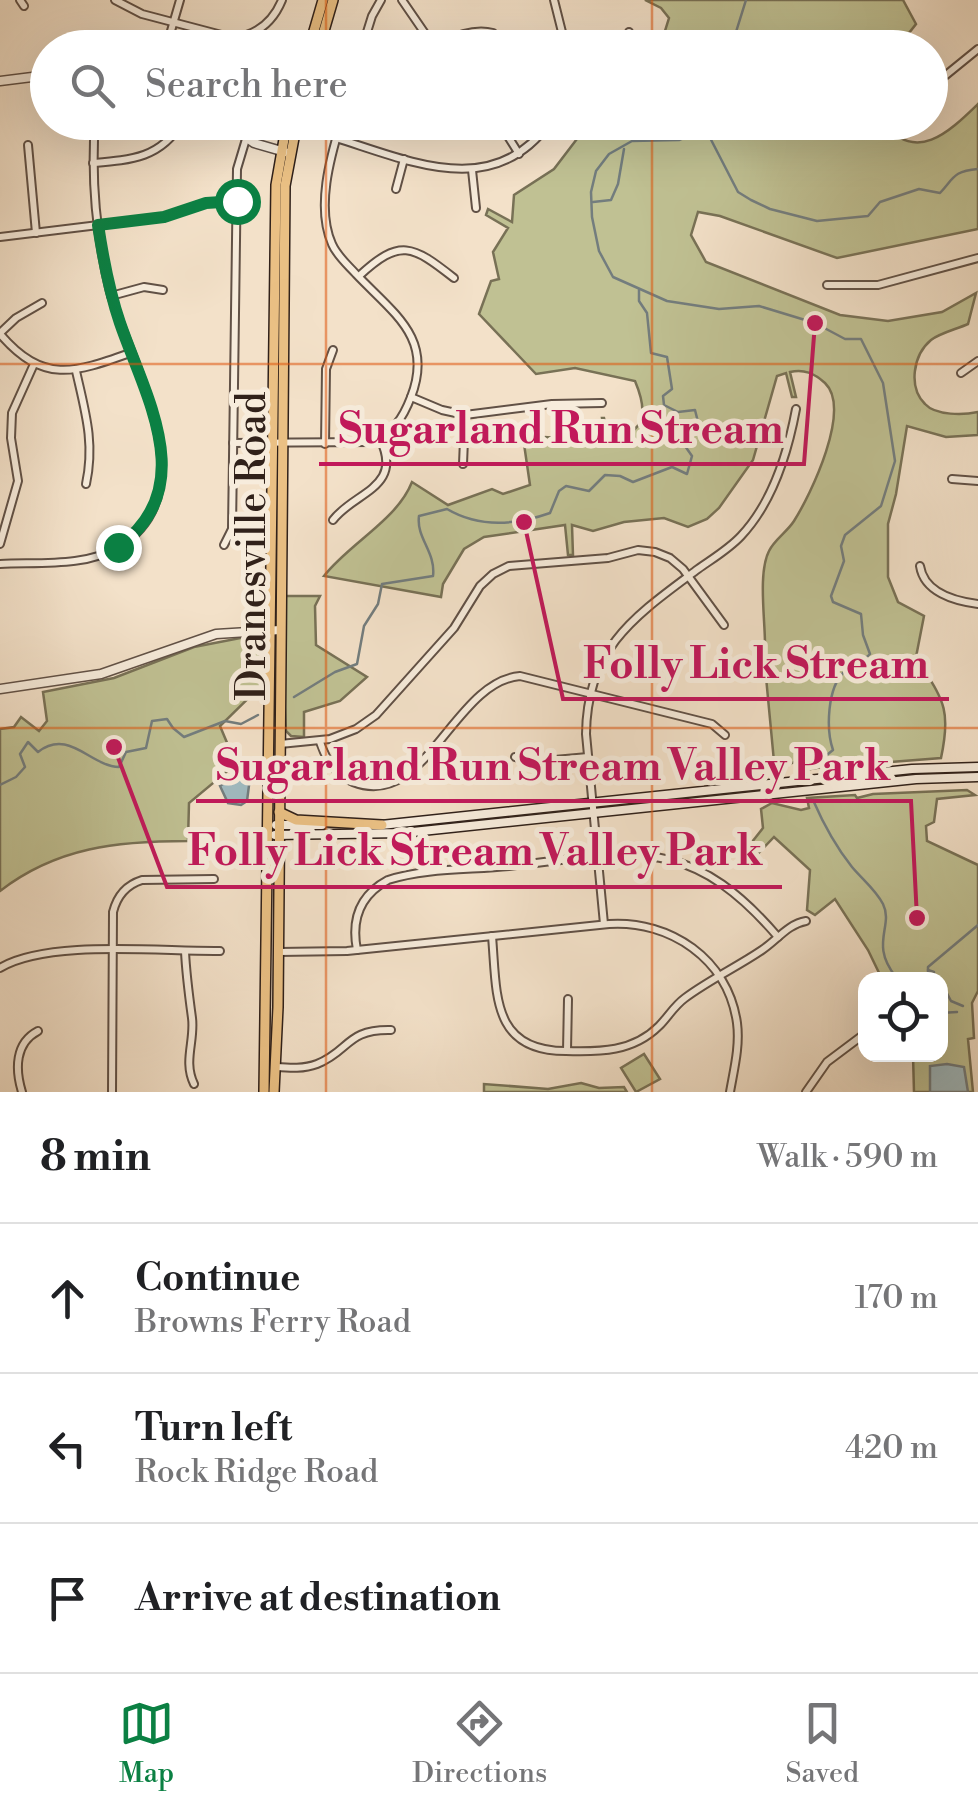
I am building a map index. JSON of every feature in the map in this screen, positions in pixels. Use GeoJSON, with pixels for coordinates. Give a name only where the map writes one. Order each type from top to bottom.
{"type":"FeatureCollection","features":[{"type":"Feature","properties":{"kind":"main road"},"geometry":{"type":"LineString","coordinates":[[314,30],[323,0]]}},
{"type":"Feature","properties":{"kind":"main road"},"geometry":{"type":"LineString","coordinates":[[325,30],[333,0]]}},
{"type":"Feature","properties":{"kind":"main road"},"geometry":{"type":"LineString","coordinates":[[0,81],[30,77]]}},
{"type":"Feature","properties":{"kind":"main road"},"geometry":{"type":"LineString","coordinates":[[249,140],[284,152]]}},
{"type":"Feature","properties":{"kind":"main road","name":"Dranesville Road"},"geometry":{"type":"LineString","coordinates":[[264,1092],[274,830],[276,444],[285,140]]}},
{"type":"Feature","properties":{"kind":"main road","name":"Dranesville Road"},"geometry":{"type":"LineString","coordinates":[[284,152],[289,140]]}},
{"type":"Feature","properties":{"kind":"main road"},"geometry":{"type":"LineString","coordinates":[[0,689],[119,669],[216,634],[275,630]]}},
{"type":"Feature","properties":{"kind":"main road","name":"Dranesville Road"},"geometry":{"type":"LineString","coordinates":[[274,1092],[278,952],[274,830],[279,812],[280,744],[275,630]]}},
{"type":"Feature","properties":{"kind":"main road"},"geometry":{"type":"LineString","coordinates":[[274,830],[373,835],[592,813],[787,788],[847,776],[978,767]]}},
{"type":"Feature","properties":{"kind":"main road"},"geometry":{"type":"LineString","coordinates":[[274,830],[382,825],[591,802],[978,777]]}},
{"type":"Feature","properties":{"kind":"main road"},"geometry":{"type":"LineString","coordinates":[[279,812],[296,820],[382,825]]}},
{"type":"Feature","properties":{"kind":"street"},"geometry":{"type":"LineString","coordinates":[[116,0],[142,14],[198,30]]}},
{"type":"Feature","properties":{"kind":"street"},"geometry":{"type":"LineString","coordinates":[[171,30],[180,0]]}},
{"type":"Feature","properties":{"kind":"street"},"geometry":{"type":"LineString","coordinates":[[256,30],[270,21],[282,0]]}},
{"type":"Feature","properties":{"kind":"street"},"geometry":{"type":"LineString","coordinates":[[368,30],[382,0]]}},
{"type":"Feature","properties":{"kind":"street"},"geometry":{"type":"LineString","coordinates":[[402,0],[423,30]]}},
{"type":"Feature","properties":{"kind":"street"},"geometry":{"type":"LineString","coordinates":[[554,0],[562,30]]}},
{"type":"Feature","properties":{"kind":"street"},"geometry":{"type":"LineString","coordinates":[[948,74],[978,50]]}},
{"type":"Feature","properties":{"kind":"street"},"geometry":{"type":"LineString","coordinates":[[0,564],[96,557],[127,541],[145,521],[161,477],[162,444],[112,296],[98,225],[94,140]]}},
{"type":"Feature","properties":{"kind":"street"},"geometry":{"type":"LineString","coordinates":[[93,163],[148,156],[170,140]]}},
{"type":"Feature","properties":{"kind":"street"},"geometry":{"type":"LineString","coordinates":[[224,545],[232,528],[238,164],[246,140]]}},
{"type":"Feature","properties":{"kind":"street"},"geometry":{"type":"LineString","coordinates":[[234,443],[356,445],[380,439],[400,422],[411,397],[420,368],[415,341],[336,251],[327,228],[328,172],[336,140]]}},
{"type":"Feature","properties":{"kind":"street"},"geometry":{"type":"LineString","coordinates":[[343,140],[449,170],[494,166],[519,154],[533,140]]}},
{"type":"Feature","properties":{"kind":"street"},"geometry":{"type":"LineString","coordinates":[[510,140],[519,154]]}},
{"type":"Feature","properties":{"kind":"street"},"geometry":{"type":"LineString","coordinates":[[28,146],[36,233]]}},
{"type":"Feature","properties":{"kind":"street"},"geometry":{"type":"LineString","coordinates":[[396,189],[404,158]]}},
{"type":"Feature","properties":{"kind":"street"},"geometry":{"type":"LineString","coordinates":[[472,170],[476,208]]}},
{"type":"Feature","properties":{"kind":"street"},"geometry":{"type":"LineString","coordinates":[[0,237],[164,217],[206,203],[237,201]]}},
{"type":"Feature","properties":{"kind":"street"},"geometry":{"type":"LineString","coordinates":[[358,276],[386,254],[402,249],[422,253],[454,278]]}},
{"type":"Feature","properties":{"kind":"street"},"geometry":{"type":"LineString","coordinates":[[827,284],[878,285],[978,258]]}},
{"type":"Feature","properties":{"kind":"street"},"geometry":{"type":"LineString","coordinates":[[112,296],[144,288],[163,290]]}},
{"type":"Feature","properties":{"kind":"street"},"geometry":{"type":"LineString","coordinates":[[42,303],[16,318],[0,334],[34,364],[76,371],[130,352]]}},
{"type":"Feature","properties":{"kind":"street"},"geometry":{"type":"LineString","coordinates":[[325,444],[326,369],[332,350]]}},
{"type":"Feature","properties":{"kind":"street"},"geometry":{"type":"LineString","coordinates":[[961,374],[978,361]]}},
{"type":"Feature","properties":{"kind":"street"},"geometry":{"type":"LineString","coordinates":[[0,544],[18,482],[11,438],[12,413],[34,364]]}},
{"type":"Feature","properties":{"kind":"street"},"geometry":{"type":"LineString","coordinates":[[76,371],[90,426],[91,456],[86,484]]}},
{"type":"Feature","properties":{"kind":"street"},"geometry":{"type":"LineString","coordinates":[[411,397],[465,415],[552,404],[602,403]]}},
{"type":"Feature","properties":{"kind":"street"},"geometry":{"type":"LineString","coordinates":[[604,924],[588,756],[586,720],[590,692],[607,651],[624,627],[734,543],[748,527],[776,478],[796,408]]}},
{"type":"Feature","properties":{"kind":"street"},"geometry":{"type":"LineString","coordinates":[[463,464],[465,415]]}},
{"type":"Feature","properties":{"kind":"street"},"geometry":{"type":"LineString","coordinates":[[333,520],[380,480],[387,455],[380,439]]}},
{"type":"Feature","properties":{"kind":"street"},"geometry":{"type":"LineString","coordinates":[[952,479],[978,481]]}},
{"type":"Feature","properties":{"kind":"street"},"geometry":{"type":"LineString","coordinates":[[280,744],[320,742],[345,734],[376,715],[454,628],[480,586],[501,570],[517,564],[608,558],[646,550],[670,558],[724,625]]}},
{"type":"Feature","properties":{"kind":"street"},"geometry":{"type":"LineString","coordinates":[[920,566],[929,585],[948,596],[978,604]]}},
{"type":"Feature","properties":{"kind":"street"},"geometry":{"type":"LineString","coordinates":[[320,742],[328,762],[339,774],[362,785],[381,786],[409,774],[483,691],[496,682],[528,676],[712,724],[725,735]]}},
{"type":"Feature","properties":{"kind":"street"},"geometry":{"type":"LineString","coordinates":[[514,756],[532,762],[588,756]]}},
{"type":"Feature","properties":{"kind":"street"},"geometry":{"type":"LineString","coordinates":[[357,950],[355,923],[360,905],[374,888],[388,880],[597,857],[656,856],[702,870],[743,898],[778,937]]}},
{"type":"Feature","properties":{"kind":"street"},"geometry":{"type":"LineString","coordinates":[[112,1092],[115,905],[131,884],[148,879],[214,879]]}},
{"type":"Feature","properties":{"kind":"street"},"geometry":{"type":"LineString","coordinates":[[492,936],[498,1000],[506,1024],[518,1039],[534,1048],[605,1052],[635,1043],[654,1031],[681,1001],[795,924],[806,922]]}},
{"type":"Feature","properties":{"kind":"street"},"geometry":{"type":"LineString","coordinates":[[278,952],[357,950],[604,924],[647,926],[675,936],[706,958],[720,976],[738,1030],[730,1092]]}},
{"type":"Feature","properties":{"kind":"street"},"geometry":{"type":"LineString","coordinates":[[0,968],[46,952],[220,951]]}},
{"type":"Feature","properties":{"kind":"street"},"geometry":{"type":"LineString","coordinates":[[185,952],[192,1019],[188,1073],[194,1084]]}},
{"type":"Feature","properties":{"kind":"street"},"geometry":{"type":"LineString","coordinates":[[568,1000],[568,1052]]}},
{"type":"Feature","properties":{"kind":"street"},"geometry":{"type":"LineString","coordinates":[[22,1092],[18,1066],[21,1047],[38,1030]]}},
{"type":"Feature","properties":{"kind":"street"},"geometry":{"type":"LineString","coordinates":[[276,1067],[314,1065],[356,1035],[391,1030]]}},
{"type":"Feature","properties":{"kind":"street"},"geometry":{"type":"LineString","coordinates":[[806,1092],[827,1062],[858,1038]]}},
{"type":"Feature","properties":{"kind":"green space"},"geometry":{"type":"Polygon","coordinates":[[[645,0],[903,0],[916,24],[911,30],[665,30],[669,18],[661,8],[645,0]]]}},
{"type":"Feature","properties":{"kind":"green space"},"geometry":{"type":"Polygon","coordinates":[[[978,104],[978,229],[837,258],[720,216],[698,212],[691,235],[706,262],[840,315],[888,321],[942,312],[976,293],[968,324],[939,335],[925,346],[917,362],[915,380],[920,397],[930,408],[950,414],[978,412],[978,435],[946,437],[907,426],[888,524],[888,577],[898,602],[924,616],[916,657],[945,715],[941,758],[839,764],[799,771],[796,761],[775,772],[766,677],[743,671],[765,644],[766,560],[771,547],[801,508],[832,431],[832,395],[825,383],[809,373],[790,372],[796,397],[792,397],[786,373],[777,376],[753,460],[719,508],[707,519],[688,527],[664,518],[624,522],[593,531],[572,525],[573,555],[568,555],[565,525],[484,537],[464,549],[443,584],[441,597],[324,576],[396,508],[412,482],[448,505],[492,489],[503,494],[530,485],[524,444],[542,443],[545,437],[605,441],[602,418],[609,440],[631,432],[641,420],[642,402],[635,381],[575,368],[536,374],[479,314],[491,281],[499,279],[493,252],[508,228],[486,215],[488,209],[512,222],[514,195],[554,169],[576,140],[919,142],[948,140],[948,130],[978,104]]]}},
{"type":"Feature","properties":{"kind":"green space"},"geometry":{"type":"Polygon","coordinates":[[[279,596],[320,596],[315,606],[316,645],[367,677],[340,701],[304,712],[304,737],[291,736],[286,731],[279,596]]]}},
{"type":"Feature","properties":{"kind":"green space"},"geometry":{"type":"Polygon","coordinates":[[[256,635],[264,647],[264,683],[220,726],[236,764],[189,803],[188,841],[113,845],[66,856],[0,891],[0,729],[14,727],[21,717],[39,731],[47,721],[43,692],[114,678],[194,647],[256,635]]]}},
{"type":"Feature","properties":{"kind":"green space"},"geometry":{"type":"Polygon","coordinates":[[[967,790],[975,795],[937,799],[934,822],[926,826],[927,841],[978,865],[978,991],[972,1003],[974,1038],[968,1039],[973,1092],[914,1092],[913,1062],[948,1062],[948,972],[879,972],[835,899],[815,915],[807,910],[810,870],[774,837],[750,862],[741,856],[763,828],[761,809],[772,803],[801,810],[809,808],[807,798],[857,798],[967,790]]]}},
{"type":"Feature","properties":{"kind":"green space"},"geometry":{"type":"Polygon","coordinates":[[[644,1054],[660,1079],[636,1092],[621,1068],[644,1054]]]}},
{"type":"Feature","properties":{"kind":"green space"},"geometry":{"type":"Polygon","coordinates":[[[581,1083],[599,1088],[624,1087],[627,1092],[484,1092],[484,1084],[548,1089],[581,1083]]]}},
{"type":"Feature","properties":{"kind":"water"},"geometry":{"type":"Polygon","coordinates":[[[246,767],[251,770],[247,801],[241,805],[228,803],[220,786],[246,767]]]}},
{"type":"Feature","properties":{"kind":"water"},"geometry":{"type":"Polygon","coordinates":[[[930,1066],[964,1067],[968,1092],[930,1092],[930,1066]]]}},
{"type":"Feature","properties":{"kind":"waterway"},"geometry":{"type":"LineString","coordinates":[[737,30],[746,0]]}},
{"type":"Feature","properties":{"kind":"waterway"},"geometry":{"type":"LineString","coordinates":[[679,140],[632,141],[609,154],[596,171],[591,192],[592,217],[599,251],[613,277],[667,301],[719,309],[759,306],[815,323],[845,339],[861,339],[883,383],[895,461],[881,506],[845,535],[841,546],[844,561],[831,596],[833,602],[861,614],[870,654],[838,679],[829,709],[833,750],[807,771]]}},
{"type":"Feature","properties":{"kind":"waterway"},"geometry":{"type":"LineString","coordinates":[[711,140],[738,192],[770,209],[817,221],[868,216],[880,202],[919,189],[940,193],[959,174],[978,169]]}},
{"type":"Feature","properties":{"kind":"waterway"},"geometry":{"type":"LineString","coordinates":[[593,202],[611,200],[624,149]]}},
{"type":"Feature","properties":{"kind":"waterway"},"geometry":{"type":"LineString","coordinates":[[294,697],[335,672],[357,664],[364,626],[378,604],[382,584],[433,576],[419,516],[447,509],[485,522],[524,520],[550,513],[559,491],[566,486],[589,491],[605,475],[633,482],[672,467],[687,474],[692,456],[685,446],[699,426],[695,410],[678,412],[664,405],[663,396],[672,389],[667,357],[651,353],[647,313],[639,301],[639,290]]}},
{"type":"Feature","properties":{"kind":"waterway"},"geometry":{"type":"LineString","coordinates":[[0,785],[25,767],[20,754],[28,742],[38,752],[49,746],[70,746],[119,767],[126,752],[146,748],[152,721],[167,719],[184,737],[225,721],[241,724],[258,715]]}},
{"type":"Feature","properties":{"kind":"waterway"},"geometry":{"type":"LineString","coordinates":[[813,800],[841,851],[883,904],[884,955],[893,972]]}},
{"type":"Feature","properties":{"kind":"waterway"},"geometry":{"type":"LineString","coordinates":[[928,972],[928,967],[978,925]]}},
{"type":"Feature","properties":{"kind":"waterway"},"geometry":{"type":"LineString","coordinates":[[928,970],[934,972]]}},
{"type":"Feature","properties":{"kind":"waterway"},"geometry":{"type":"LineString","coordinates":[[948,995],[963,1006]]}},
{"type":"Feature","properties":{"kind":"waterway"},"geometry":{"type":"LineString","coordinates":[[948,1013],[957,1012]]}},
{"type":"Feature","properties":{"kind":"place","name":"Sugarland Run Stream"},"geometry":{"type":"Point","coordinates":[815,323]}},
{"type":"Feature","properties":{"kind":"place","name":"Folly Lick Stream"},"geometry":{"type":"Point","coordinates":[524,522]}},
{"type":"Feature","properties":{"kind":"place","name":"Folly Lick Stream Valley Park"},"geometry":{"type":"Point","coordinates":[114,747]}},
{"type":"Feature","properties":{"kind":"place","name":"Sugarland Run Stream Valley Park"},"geometry":{"type":"Point","coordinates":[917,918]}},
{"type":"Feature","properties":{"kind":"route"},"geometry":{"type":"LineString","coordinates":[[118,547],[139,530],[155,502],[162,444],[118,317],[98,225],[164,217],[206,203],[237,201]]}}]}
